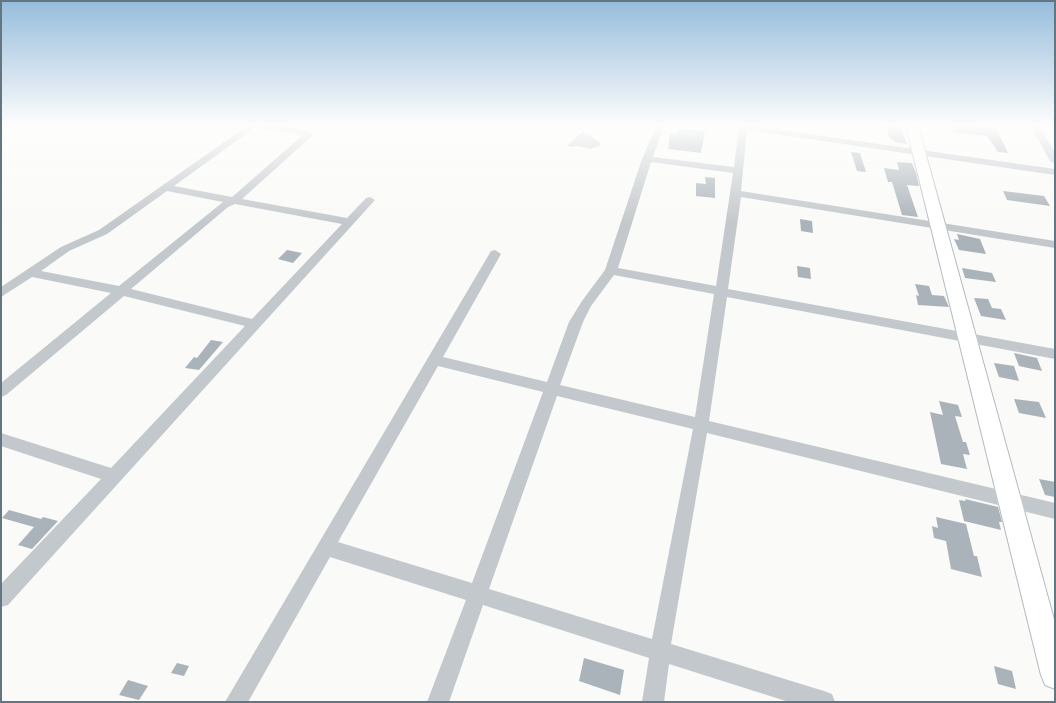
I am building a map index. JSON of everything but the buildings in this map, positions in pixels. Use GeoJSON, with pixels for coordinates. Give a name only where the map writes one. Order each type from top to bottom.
{"type":"FeatureCollection","features":[{"type":"Feature","properties":{"kind":"street"},"geometry":{"type":"LineString","coordinates":[[1,293],[65,249],[104,232],[207,159]]}},
{"type":"Feature","properties":{"kind":"street"},"geometry":{"type":"LineString","coordinates":[[1,391],[234,207],[235,200],[281,159]]}},
{"type":"Feature","properties":{"kind":"street"},"geometry":{"type":"LineString","coordinates":[[438,702],[576,322],[586,304],[610,271],[647,159],[738,172]]}},
{"type":"Feature","properties":{"kind":"street"},"geometry":{"type":"LineString","coordinates":[[653,702],[660,651],[701,425],[739,159]]}},
{"type":"Feature","properties":{"kind":"street"},"geometry":{"type":"LineString","coordinates":[[921,159],[1055,675]]}},
{"type":"Feature","properties":{"kind":"street"},"geometry":{"type":"LineString","coordinates":[[965,159],[1055,172]]}},
{"type":"Feature","properties":{"kind":"street"},"geometry":{"type":"LineString","coordinates":[[166,188],[350,222]]}},
{"type":"Feature","properties":{"kind":"street"},"geometry":{"type":"LineString","coordinates":[[736,193],[937,224],[1055,245]]}},
{"type":"Feature","properties":{"kind":"street"},"geometry":{"type":"LineString","coordinates":[[1,598],[370,200]]}},
{"type":"Feature","properties":{"kind":"street"},"geometry":{"type":"LineString","coordinates":[[236,702],[324,547],[496,254]]}},
{"type":"Feature","properties":{"kind":"street"},"geometry":{"type":"LineString","coordinates":[[610,271],[1055,354]]}},
{"type":"Feature","properties":{"kind":"street"},"geometry":{"type":"LineString","coordinates":[[30,273],[127,292],[255,324]]}},
{"type":"Feature","properties":{"kind":"street"},"geometry":{"type":"LineString","coordinates":[[1,403],[127,292]]}},
{"type":"Feature","properties":{"kind":"street"},"geometry":{"type":"LineString","coordinates":[[434,360],[1055,511]]}},
{"type":"Feature","properties":{"kind":"street"},"geometry":{"type":"LineString","coordinates":[[1,439],[114,476]]}},
{"type":"Feature","properties":{"kind":"street"},"geometry":{"type":"LineString","coordinates":[[324,547],[824,702]]}}]}
